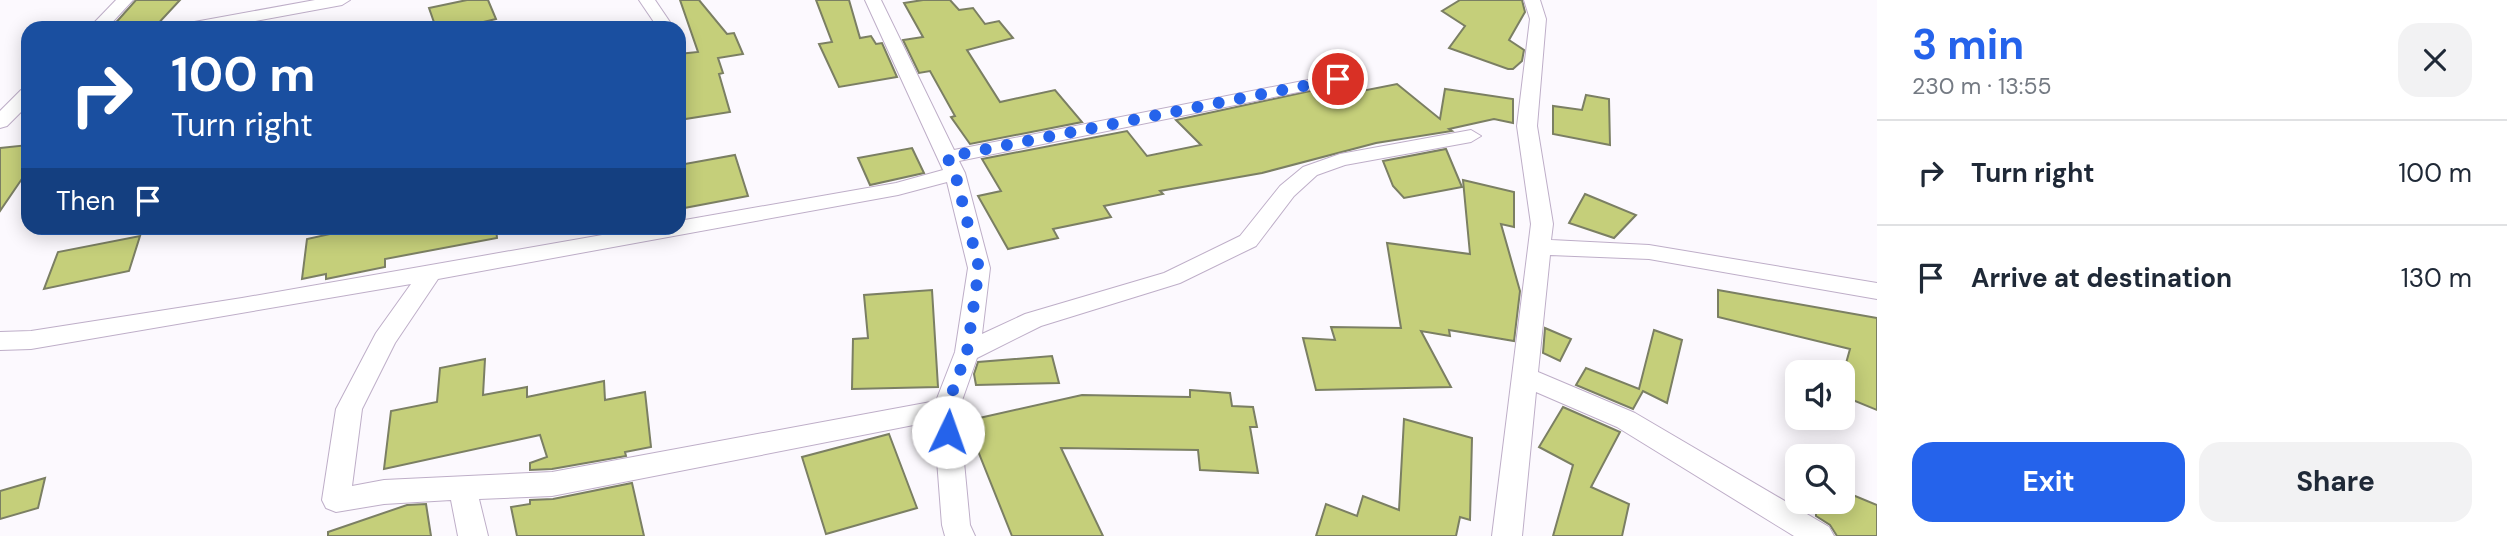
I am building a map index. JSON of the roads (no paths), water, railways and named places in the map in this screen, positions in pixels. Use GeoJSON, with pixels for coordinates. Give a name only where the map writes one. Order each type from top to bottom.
{"type":"FeatureCollection","features":[{"type":"Feature","properties":{"kind":"street"},"geometry":{"type":"LineString","coordinates":[[104,21],[125,0]]}},
{"type":"Feature","properties":{"kind":"street"},"geometry":{"type":"LineString","coordinates":[[268,21],[342,0]]}},
{"type":"Feature","properties":{"kind":"street"},"geometry":{"type":"LineString","coordinates":[[647,0],[661,21]]}},
{"type":"Feature","properties":{"kind":"street"},"geometry":{"type":"LineString","coordinates":[[873,0],[951,165],[979,268],[967,352],[946,409],[956,525],[960,536]]}},
{"type":"Feature","properties":{"kind":"street"},"geometry":{"type":"LineString","coordinates":[[1507,536],[1542,224],[1527,126],[1538,19],[1532,0]]}},
{"type":"Feature","properties":{"kind":"street"},"geometry":{"type":"LineString","coordinates":[[686,227],[898,189],[951,165],[1338,79]]}},
{"type":"Feature","properties":{"kind":"street"},"geometry":{"type":"LineString","coordinates":[[0,122],[21,101]]}},
{"type":"Feature","properties":{"kind":"street"},"geometry":{"type":"LineString","coordinates":[[967,352],[1033,320],[1172,278],[1248,241],[1287,191],[1310,171],[1340,160],[1471,136]]}},
{"type":"Feature","properties":{"kind":"street"},"geometry":{"type":"LineString","coordinates":[[0,341],[31,340],[110,327],[639,235]]}},
{"type":"Feature","properties":{"kind":"street"},"geometry":{"type":"LineString","coordinates":[[1539,247],[1648,252],[1877,291]]}},
{"type":"Feature","properties":{"kind":"street"},"geometry":{"type":"LineString","coordinates":[[431,272],[385,339],[349,409],[336,500],[384,492],[552,484],[946,409]]}},
{"type":"Feature","properties":{"kind":"street"},"geometry":{"type":"LineString","coordinates":[[1525,377],[1626,420],[1819,536]]}},
{"type":"Feature","properties":{"kind":"street"},"geometry":{"type":"LineString","coordinates":[[463,488],[474,536]]}}]}
